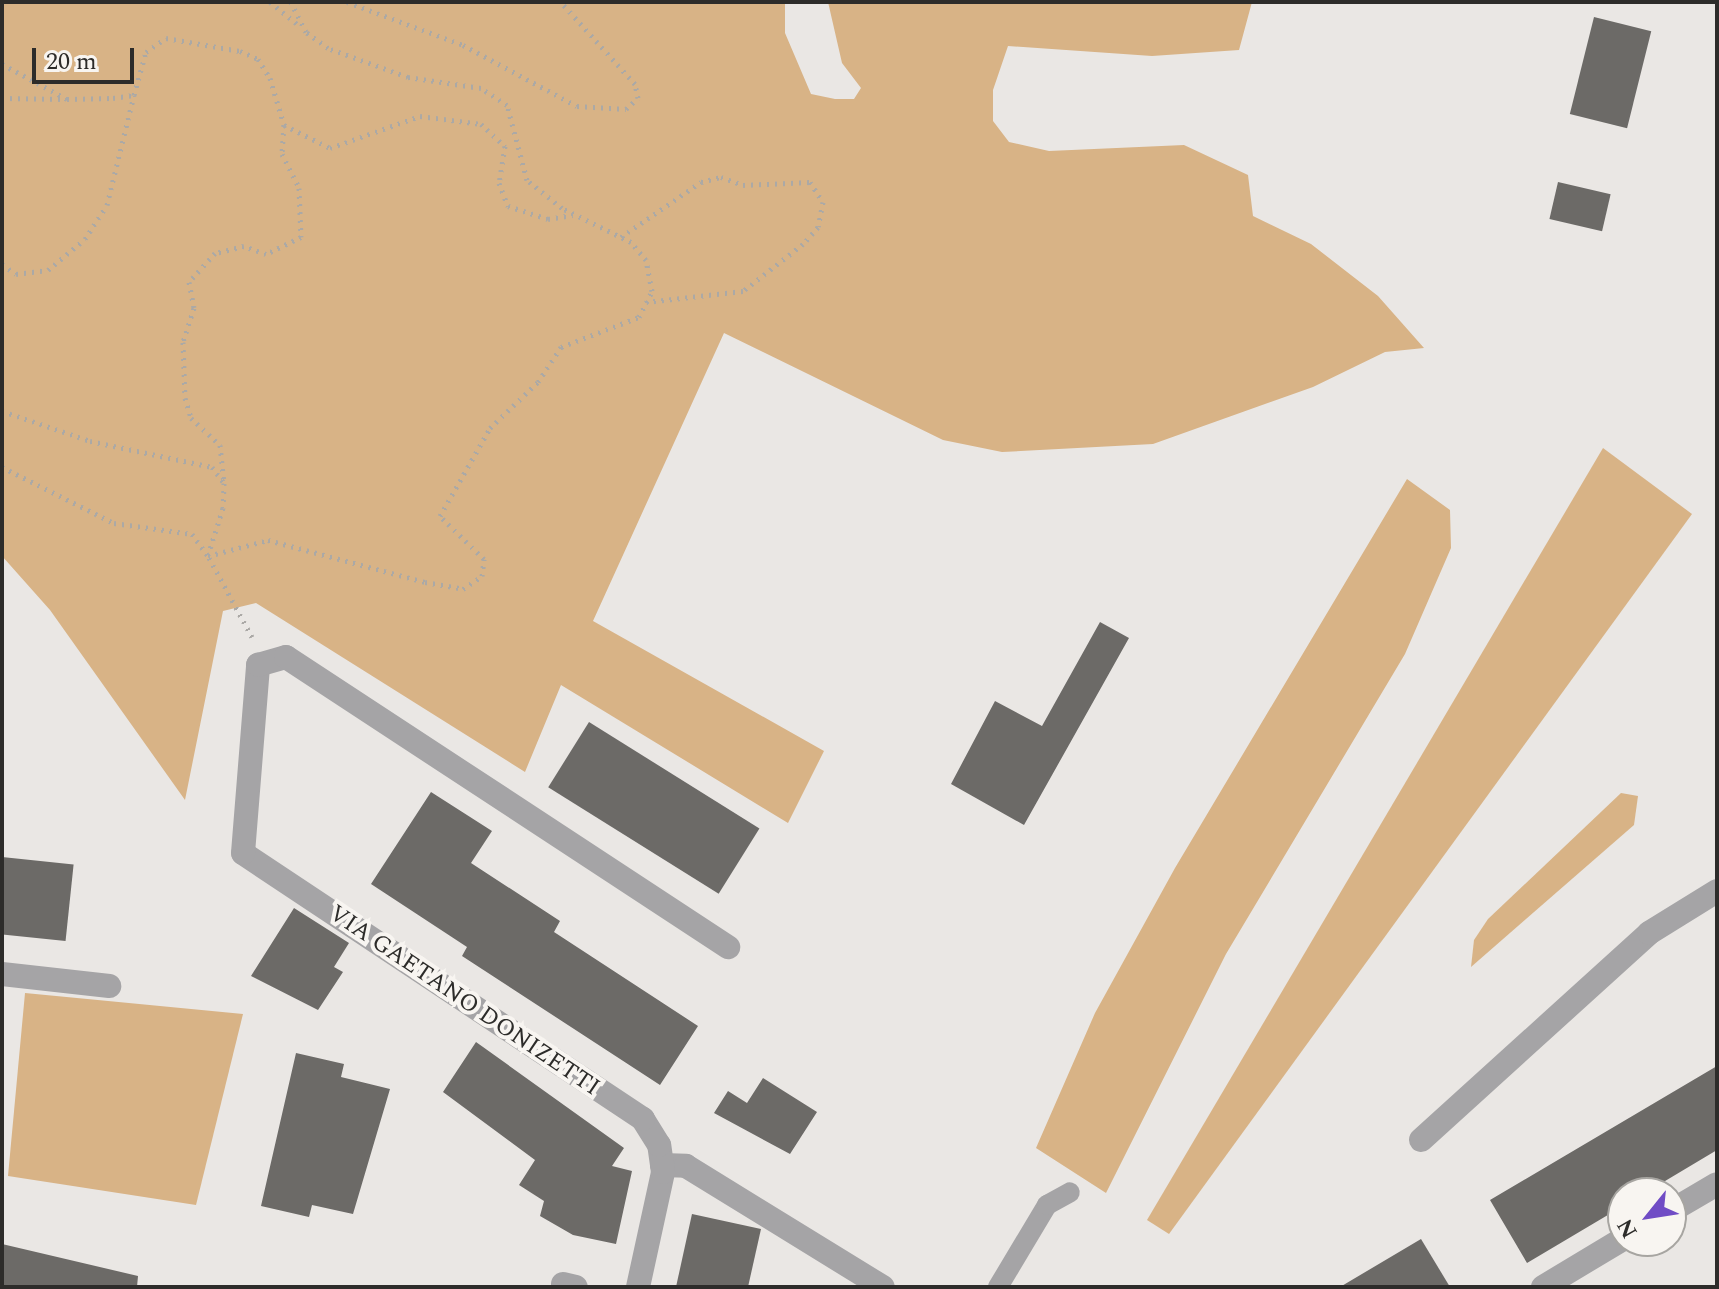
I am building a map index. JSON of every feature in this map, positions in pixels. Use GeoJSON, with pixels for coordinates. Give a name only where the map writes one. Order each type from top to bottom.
{"type":"FeatureCollection","features":[{"type":"Feature","properties":{"kind":"street"},"geometry":{"type":"LineString","coordinates":[[267,661],[286,657],[728,947]]}},
{"type":"Feature","properties":{"kind":"street","name":"VIA GAETANO DONIZETTI"},"geometry":{"type":"LineString","coordinates":[[267,661],[253,680],[243,853],[643,1119],[662,1165]]}},
{"type":"Feature","properties":{"kind":"street"},"geometry":{"type":"LineString","coordinates":[[1421,1140],[1649,933],[1717,891]]}},
{"type":"Feature","properties":{"kind":"street"},"geometry":{"type":"LineString","coordinates":[[2,974],[109,986]]}},
{"type":"Feature","properties":{"kind":"street"},"geometry":{"type":"LineString","coordinates":[[638,1287],[662,1165],[686,1166],[883,1287]]}},
{"type":"Feature","properties":{"kind":"street"},"geometry":{"type":"LineString","coordinates":[[1687,1202],[1717,1184]]}},
{"type":"Feature","properties":{"kind":"street"},"geometry":{"type":"LineString","coordinates":[[1543,1287],[1607,1249]]}},
{"type":"Feature","properties":{"kind":"lane"},"geometry":{"type":"LineString","coordinates":[[998,1287],[1047,1205],[1070,1192]]}},
{"type":"Feature","properties":{"kind":"path"},"geometry":{"type":"LineString","coordinates":[[208,556],[268,540],[296,542],[463,589],[482,576],[484,559],[440,516],[490,428],[538,382],[561,347],[604,336],[639,317],[652,291],[646,260],[621,237],[574,214],[527,180],[507,105],[481,88],[354,61],[306,32],[270,2]]}},
{"type":"Feature","properties":{"kind":"path"},"geometry":{"type":"LineString","coordinates":[[291,2],[306,32]]}},
{"type":"Feature","properties":{"kind":"path"},"geometry":{"type":"LineString","coordinates":[[347,2],[463,45],[577,106],[626,109],[638,98],[635,84],[561,2]]}},
{"type":"Feature","properties":{"kind":"path"},"geometry":{"type":"LineString","coordinates":[[2,264],[16,274],[48,270],[85,239],[107,205],[134,95],[153,44],[166,38],[215,46],[258,59],[284,125],[282,154],[299,188],[301,237],[266,254],[244,246],[215,253],[189,282],[194,308],[183,342],[185,398],[191,418],[220,445],[224,483],[208,556]]}},
{"type":"Feature","properties":{"kind":"path"},"geometry":{"type":"LineString","coordinates":[[2,64],[15,77],[67,99]]}},
{"type":"Feature","properties":{"kind":"path"},"geometry":{"type":"LineString","coordinates":[[2,98],[67,99],[134,95]]}},
{"type":"Feature","properties":{"kind":"path"},"geometry":{"type":"LineString","coordinates":[[284,125],[330,148],[420,116],[481,124],[505,146],[499,183],[508,206],[548,219],[574,214]]}},
{"type":"Feature","properties":{"kind":"path"},"geometry":{"type":"LineString","coordinates":[[621,237],[701,182],[721,177],[743,185],[810,182],[823,202],[818,227],[803,244],[743,291],[646,303]]}},
{"type":"Feature","properties":{"kind":"path"},"geometry":{"type":"LineString","coordinates":[[2,411],[90,441],[212,467],[224,483]]}},
{"type":"Feature","properties":{"kind":"path"},"geometry":{"type":"LineString","coordinates":[[2,467],[114,523],[192,534],[208,556],[267,661]]}},
{"type":"Feature","properties":{"kind":"shaded area"},"geometry":{"type":"Polygon","coordinates":[[[2,2],[785,2],[785,33],[811,94],[854,99],[861,88],[842,63],[828,2],[1252,2],[1239,50],[1152,56],[1008,46],[993,90],[993,121],[1009,142],[1049,151],[1184,145],[1248,175],[1253,216],[1311,244],[1378,296],[1424,348],[1385,352],[1313,387],[1153,444],[1002,452],[943,440],[724,333],[593,621],[824,751],[788,823],[561,685],[525,772],[256,603],[223,611],[185,800],[50,610],[2,556],[2,2]]]}},
{"type":"Feature","properties":{"kind":"shaded area"},"geometry":{"type":"Polygon","coordinates":[[[1603,448],[1692,514],[1169,1234],[1147,1220],[1603,448]]]}},
{"type":"Feature","properties":{"kind":"shaded area"},"geometry":{"type":"Polygon","coordinates":[[[1407,479],[1450,510],[1451,548],[1405,654],[1226,954],[1106,1193],[1036,1148],[1095,1013],[1175,868],[1407,479]]]}},
{"type":"Feature","properties":{"kind":"shaded area"},"geometry":{"type":"Polygon","coordinates":[[[1621,793],[1638,796],[1634,825],[1471,967],[1474,940],[1488,919],[1621,793]]]}},
{"type":"Feature","properties":{"kind":"shaded area"},"geometry":{"type":"Polygon","coordinates":[[[25,993],[243,1014],[196,1205],[8,1176],[25,993]]]}},
{"type":"Feature","properties":{"kind":"building"},"geometry":{"type":"Polygon","coordinates":[[[1594,17],[1651,31],[1627,128],[1570,114],[1594,17]]]}},
{"type":"Feature","properties":{"kind":"building"},"geometry":{"type":"Polygon","coordinates":[[[1558,182],[1611,194],[1602,231],[1549,219],[1558,182]]]}},
{"type":"Feature","properties":{"kind":"building"},"geometry":{"type":"Polygon","coordinates":[[[1100,622],[1129,638],[1024,825],[951,784],[995,701],[1042,726],[1100,622]]]}},
{"type":"Feature","properties":{"kind":"building"},"geometry":{"type":"Polygon","coordinates":[[[589,722],[759,829],[719,894],[548,787],[589,722]]]}},
{"type":"Feature","properties":{"kind":"building"},"geometry":{"type":"Polygon","coordinates":[[[431,792],[492,831],[471,863],[560,921],[554,932],[698,1026],[660,1085],[462,956],[467,947],[371,884],[431,792]]]}},
{"type":"Feature","properties":{"kind":"building"},"geometry":{"type":"Polygon","coordinates":[[[2,857],[74,865],[66,941],[2,934],[2,857]]]}},
{"type":"Feature","properties":{"kind":"building"},"geometry":{"type":"Polygon","coordinates":[[[294,908],[349,943],[334,967],[343,972],[318,1010],[251,976],[294,908]]]}},
{"type":"Feature","properties":{"kind":"building"},"geometry":{"type":"Polygon","coordinates":[[[476,1042],[624,1148],[612,1166],[632,1171],[616,1244],[573,1235],[540,1216],[544,1201],[519,1185],[535,1160],[443,1092],[476,1042]]]}},
{"type":"Feature","properties":{"kind":"building"},"geometry":{"type":"Polygon","coordinates":[[[296,1053],[344,1064],[341,1077],[390,1089],[353,1214],[312,1205],[309,1217],[261,1206],[296,1053]]]}},
{"type":"Feature","properties":{"kind":"building"},"geometry":{"type":"Polygon","coordinates":[[[1717,1066],[1717,1150],[1672,1177],[1607,1177],[1607,1216],[1527,1263],[1490,1200],[1717,1066]]]}},
{"type":"Feature","properties":{"kind":"building"},"geometry":{"type":"Polygon","coordinates":[[[763,1078],[817,1112],[790,1154],[714,1113],[728,1091],[747,1103],[763,1078]]]}},
{"type":"Feature","properties":{"kind":"building"},"geometry":{"type":"Polygon","coordinates":[[[692,1214],[761,1229],[748,1287],[676,1287],[692,1214]]]}},
{"type":"Feature","properties":{"kind":"building"},"geometry":{"type":"Polygon","coordinates":[[[1421,1239],[1450,1287],[1340,1287],[1421,1239]]]}},
{"type":"Feature","properties":{"kind":"building"},"geometry":{"type":"Polygon","coordinates":[[[2,1244],[138,1276],[137,1287],[2,1287],[2,1244]]]}}]}
